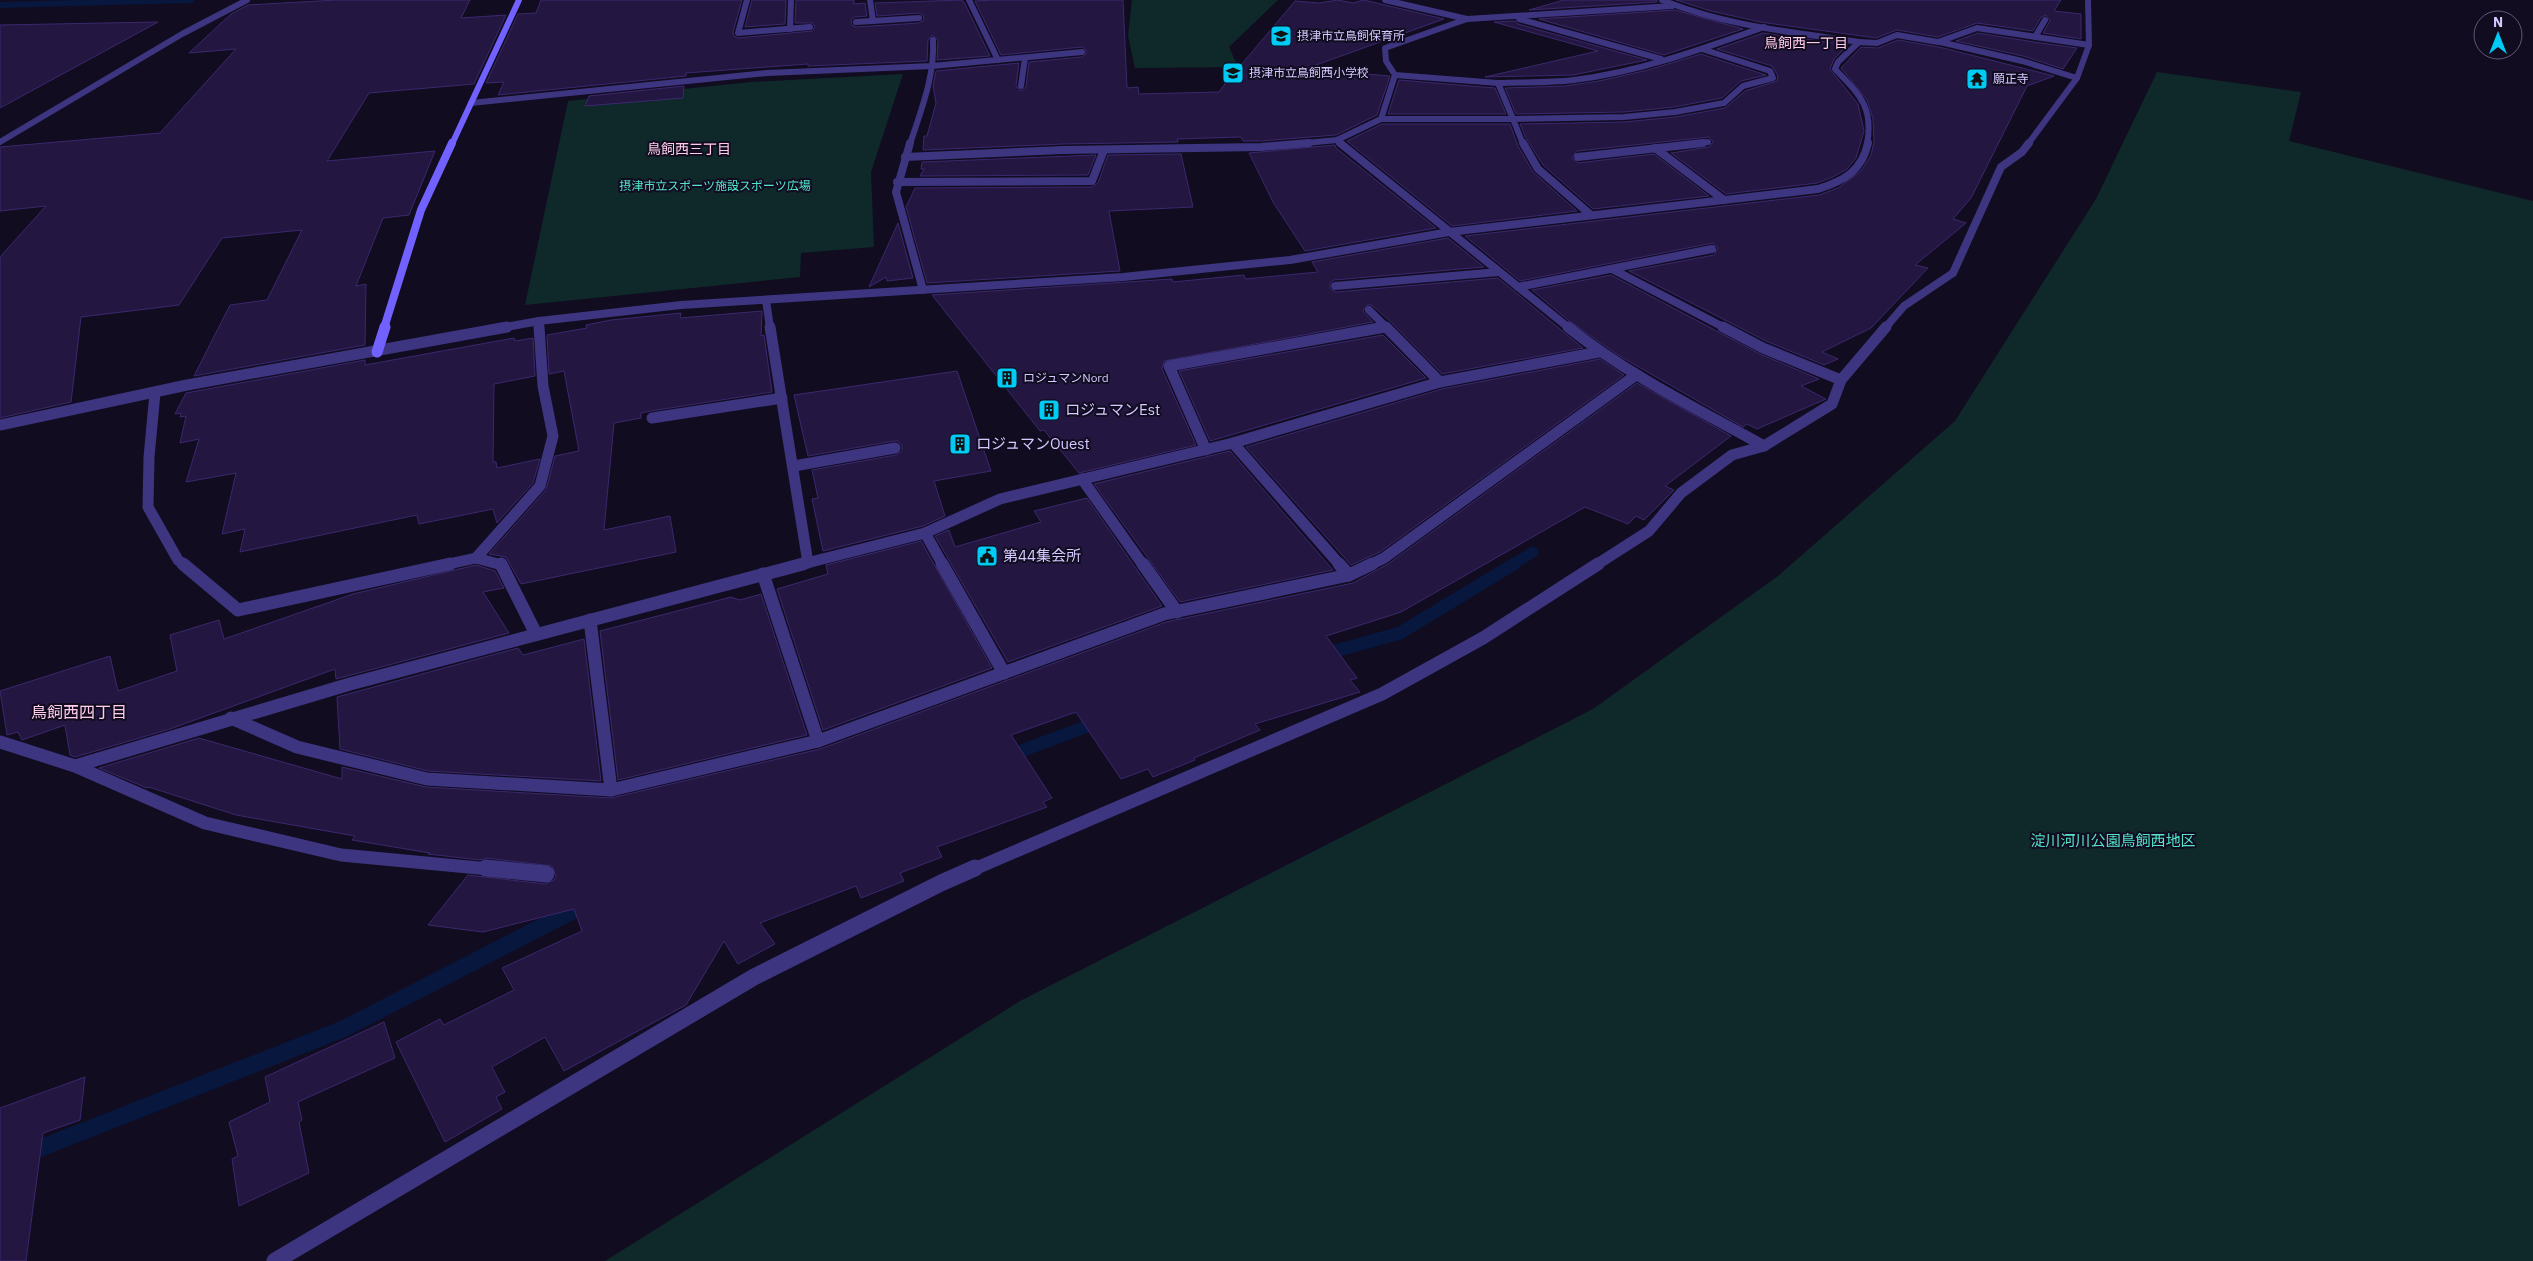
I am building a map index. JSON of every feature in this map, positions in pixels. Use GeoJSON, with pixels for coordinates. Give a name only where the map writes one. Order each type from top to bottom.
{"type":"FeatureCollection","features":[{"type":"Feature","properties":{"kind":"street"},"geometry":{"type":"LineString","coordinates":[[0,142],[182,34],[247,0]]}},
{"type":"Feature","properties":{"kind":"street"},"geometry":{"type":"LineString","coordinates":[[377,352],[421,210],[519,0]]}},
{"type":"Feature","properties":{"kind":"street"},"geometry":{"type":"LineString","coordinates":[[747,0],[738,33],[810,27]]}},
{"type":"Feature","properties":{"kind":"street"},"geometry":{"type":"LineString","coordinates":[[790,29],[791,0]]}},
{"type":"Feature","properties":{"kind":"street"},"geometry":{"type":"LineString","coordinates":[[870,0],[872,21]]}},
{"type":"Feature","properties":{"kind":"street"},"geometry":{"type":"LineString","coordinates":[[968,0],[998,60]]}},
{"type":"Feature","properties":{"kind":"street"},"geometry":{"type":"LineString","coordinates":[[1385,0],[1467,19]]}},
{"type":"Feature","properties":{"kind":"street"},"geometry":{"type":"LineString","coordinates":[[1662,0],[1674,6],[1764,27],[1859,42],[1877,43],[1897,35],[1938,42],[2022,61],[2077,78]]}},
{"type":"Feature","properties":{"kind":"street"},"geometry":{"type":"LineString","coordinates":[[275,1261],[754,978],[941,883],[1382,694],[1466,648],[1649,531],[1681,493],[1732,455],[1764,446],[1832,404],[1841,380],[1904,306],[1953,273],[2001,167],[2022,152],[2077,78],[2089,45],[2088,0]]}},
{"type":"Feature","properties":{"kind":"street"},"geometry":{"type":"LineString","coordinates":[[1395,75],[1386,61],[1385,48],[1467,19],[1674,6]]}},
{"type":"Feature","properties":{"kind":"street"},"geometry":{"type":"LineString","coordinates":[[1510,16],[1663,59]]}},
{"type":"Feature","properties":{"kind":"street"},"geometry":{"type":"LineString","coordinates":[[856,22],[919,18]]}},
{"type":"Feature","properties":{"kind":"street"},"geometry":{"type":"LineString","coordinates":[[2036,37],[2044,20]]}},
{"type":"Feature","properties":{"kind":"street"},"geometry":{"type":"LineString","coordinates":[[1395,75],[1498,83],[1574,80],[1702,49],[1764,27]]}},
{"type":"Feature","properties":{"kind":"street"},"geometry":{"type":"LineString","coordinates":[[1938,42],[1977,28],[2089,45]]}},
{"type":"Feature","properties":{"kind":"street"},"geometry":{"type":"LineString","coordinates":[[923,290],[896,192],[897,182],[927,94],[932,66],[933,40]]}},
{"type":"Feature","properties":{"kind":"street"},"geometry":{"type":"LineString","coordinates":[[0,425],[188,385],[539,321],[682,305],[1123,277],[1290,260],[1449,232],[1818,190],[1842,181],[1857,171],[1864,158],[1872,127],[1868,110],[1857,91],[1835,69],[1838,62],[1859,42]]}},
{"type":"Feature","properties":{"kind":"street"},"geometry":{"type":"LineString","coordinates":[[905,157],[1261,147],[1337,140],[1381,119],[1624,117],[1675,112],[1724,103],[1743,86],[1773,78],[1770,71],[1702,49]]}},
{"type":"Feature","properties":{"kind":"street"},"geometry":{"type":"LineString","coordinates":[[471,102],[767,73],[932,66],[1082,52]]}},
{"type":"Feature","properties":{"kind":"street"},"geometry":{"type":"LineString","coordinates":[[1021,86],[1025,58]]}},
{"type":"Feature","properties":{"kind":"street"},"geometry":{"type":"LineString","coordinates":[[1381,119],[1395,75]]}},
{"type":"Feature","properties":{"kind":"street"},"geometry":{"type":"LineString","coordinates":[[1498,83],[1524,146],[1538,169],[1591,215]]}},
{"type":"Feature","properties":{"kind":"street"},"geometry":{"type":"LineString","coordinates":[[1337,140],[1392,182],[1449,232],[1599,352],[1636,375],[1764,446]]}},
{"type":"Feature","properties":{"kind":"street"},"geometry":{"type":"LineString","coordinates":[[1578,156],[1708,142]]}},
{"type":"Feature","properties":{"kind":"street"},"geometry":{"type":"LineString","coordinates":[[1655,148],[1724,200]]}},
{"type":"Feature","properties":{"kind":"street"},"geometry":{"type":"LineString","coordinates":[[897,182],[1092,181],[1104,150]]}},
{"type":"Feature","properties":{"kind":"street"},"geometry":{"type":"LineString","coordinates":[[1518,287],[1712,249]]}},
{"type":"Feature","properties":{"kind":"street"},"geometry":{"type":"LineString","coordinates":[[1612,269],[1763,348],[1841,380]]}},
{"type":"Feature","properties":{"kind":"street"},"geometry":{"type":"LineString","coordinates":[[1335,286],[1499,272]]}},
{"type":"Feature","properties":{"kind":"street"},"geometry":{"type":"LineString","coordinates":[[766,300],[808,563]]}},
{"type":"Feature","properties":{"kind":"street"},"geometry":{"type":"LineString","coordinates":[[1369,310],[1440,382]]}},
{"type":"Feature","properties":{"kind":"street"},"geometry":{"type":"LineString","coordinates":[[476,558],[540,486],[552,436],[543,386],[539,321]]}},
{"type":"Feature","properties":{"kind":"street"},"geometry":{"type":"LineString","coordinates":[[1206,450],[1169,366],[1385,327]]}},
{"type":"Feature","properties":{"kind":"street"},"geometry":{"type":"LineString","coordinates":[[75,766],[231,718],[536,634],[925,533],[1000,499],[1233,443],[1440,382],[1599,352]]}},
{"type":"Feature","properties":{"kind":"street"},"geometry":{"type":"LineString","coordinates":[[231,718],[297,747],[427,779],[611,790],[818,740],[1177,612],[1350,575],[1384,558],[1636,375]]}},
{"type":"Feature","properties":{"kind":"street"},"geometry":{"type":"LineString","coordinates":[[155,393],[148,507],[178,560],[238,610],[476,558],[501,563],[536,634]]}},
{"type":"Feature","properties":{"kind":"street"},"geometry":{"type":"LineString","coordinates":[[652,418],[782,398]]}},
{"type":"Feature","properties":{"kind":"street"},"geometry":{"type":"LineString","coordinates":[[1233,443],[1350,575]]}},
{"type":"Feature","properties":{"kind":"street"},"geometry":{"type":"LineString","coordinates":[[794,466],[895,448]]}},
{"type":"Feature","properties":{"kind":"street"},"geometry":{"type":"LineString","coordinates":[[1082,479],[1177,612]]}},
{"type":"Feature","properties":{"kind":"street"},"geometry":{"type":"LineString","coordinates":[[925,533],[1004,673]]}},
{"type":"Feature","properties":{"kind":"street"},"geometry":{"type":"LineString","coordinates":[[764,574],[818,740]]}},
{"type":"Feature","properties":{"kind":"street"},"geometry":{"type":"LineString","coordinates":[[590,620],[611,790]]}},
{"type":"Feature","properties":{"kind":"street"},"geometry":{"type":"LineString","coordinates":[[0,742],[75,766],[205,823],[332,853],[546,874]]}},
{"type":"Feature","properties":{"kind":"green space"},"geometry":{"type":"Polygon","coordinates":[[[1132,0],[1278,0],[1229,47],[1238,67],[1135,68],[1128,36],[1132,0]]]}},
{"type":"Feature","properties":{"kind":"green space","name":"淀川河川公園鳥飼西地区"},"geometry":{"type":"Polygon","coordinates":[[[2157,72],[2301,92],[2289,141],[2533,201],[2533,1261],[605,1261],[1020,1001],[1593,709],[1778,576],[1955,421],[2096,199],[2157,72]]]}},
{"type":"Feature","properties":{"kind":"green space","name":"摂津市立スポーツ施設スポーツ広場"},"geometry":{"type":"Polygon","coordinates":[[[903,74],[871,172],[874,247],[801,253],[800,277],[525,305],[568,101],[751,82],[903,74]]]}},
{"type":"Feature","properties":{"kind":"building"},"geometry":{"type":"Polygon","coordinates":[[[336,0],[470,0],[461,18],[506,15],[474,84],[369,93],[327,161],[435,151],[409,215],[383,218],[356,286],[366,284],[365,345],[194,376],[230,305],[267,300],[302,230],[222,238],[179,305],[81,317],[71,402],[0,418],[0,257],[46,206],[0,211],[0,147],[160,133],[236,49],[189,53],[231,14],[248,5],[336,0]]]}},
{"type":"Feature","properties":{"kind":"building"},"geometry":{"type":"Polygon","coordinates":[[[541,0],[742,0],[733,32],[734,36],[738,38],[812,31],[815,27],[813,23],[795,23],[796,0],[854,0],[854,4],[865,3],[867,16],[855,17],[851,20],[852,25],[856,27],[919,23],[924,20],[923,15],[919,13],[877,16],[875,3],[961,0],[964,2],[990,56],[937,60],[938,40],[932,35],[928,40],[927,61],[808,66],[808,64],[686,73],[686,76],[498,95],[504,82],[486,83],[518,14],[536,13],[541,0]]]}},
{"type":"Feature","properties":{"kind":"building"},"geometry":{"type":"Polygon","coordinates":[[[752,0],[786,0],[785,24],[745,27],[752,0]]]}},
{"type":"Feature","properties":{"kind":"building"},"geometry":{"type":"Polygon","coordinates":[[[1123,0],[1127,88],[1138,87],[1139,94],[1219,92],[1225,84],[1223,72],[1236,71],[1295,1],[1319,3],[1338,0],[1353,3],[1364,0],[1444,19],[1305,69],[1390,76],[1377,115],[1336,135],[1261,141],[1243,141],[1241,137],[1177,139],[1178,142],[1063,144],[923,150],[924,136],[927,136],[936,103],[933,86],[936,71],[1019,63],[1016,86],[1021,91],[1026,87],[1029,62],[1082,57],[1086,54],[1086,50],[1082,47],[1001,55],[975,1],[1123,0]]]}},
{"type":"Feature","properties":{"kind":"building"},"geometry":{"type":"Polygon","coordinates":[[[1564,0],[1657,0],[1657,2],[1529,10],[1564,0]]]}},
{"type":"Feature","properties":{"kind":"building"},"geometry":{"type":"Polygon","coordinates":[[[1676,0],[2061,0],[2054,11],[2081,14],[2081,39],[2043,33],[2050,21],[2046,15],[2041,17],[2033,31],[1977,23],[1938,37],[1897,30],[1876,38],[1760,22],[1711,11],[1676,0]]]}},
{"type":"Feature","properties":{"kind":"building"},"geometry":{"type":"Polygon","coordinates":[[[1675,10],[1743,29],[1664,55],[1539,19],[1675,10]]]}},
{"type":"Feature","properties":{"kind":"building"},"geometry":{"type":"Polygon","coordinates":[[[1515,21],[1518,24],[1647,60],[1573,75],[1485,77],[1598,51],[1494,22],[1515,21]]]}},
{"type":"Feature","properties":{"kind":"building"},"geometry":{"type":"Polygon","coordinates":[[[158,22],[0,108],[0,25],[158,22]]]}},
{"type":"Feature","properties":{"kind":"building"},"geometry":{"type":"Polygon","coordinates":[[[1763,33],[1848,45],[1834,59],[1830,69],[1858,104],[1864,131],[1856,158],[1847,169],[1833,177],[1817,183],[1726,194],[1671,153],[1709,147],[1713,142],[1709,137],[1577,151],[1572,158],[1578,163],[1654,154],[1709,196],[1593,209],[1543,165],[1526,138],[1520,124],[1624,122],[1675,117],[1725,108],[1745,91],[1777,81],[1778,76],[1772,66],[1717,49],[1763,33]]]}},
{"type":"Feature","properties":{"kind":"building"},"geometry":{"type":"Polygon","coordinates":[[[1978,33],[2077,48],[2063,69],[2023,56],[1956,41],[1978,33]]]}},
{"type":"Feature","properties":{"kind":"building"},"geometry":{"type":"Polygon","coordinates":[[[1898,40],[1939,47],[2054,76],[2027,86],[1971,198],[1953,219],[1966,223],[1915,265],[1928,268],[1871,328],[1822,352],[1838,359],[1824,365],[1766,341],[1629,271],[1714,255],[1718,248],[1713,243],[1520,281],[1465,236],[1819,195],[1838,188],[1861,171],[1871,155],[1874,142],[1873,119],[1867,100],[1841,68],[1861,47],[1878,48],[1898,40]]]}},
{"type":"Feature","properties":{"kind":"building"},"geometry":{"type":"Polygon","coordinates":[[[1701,54],[1766,75],[1741,81],[1722,98],[1674,107],[1624,112],[1516,114],[1505,88],[1565,86],[1599,81],[1648,70],[1701,54]]]}},
{"type":"Feature","properties":{"kind":"building"},"geometry":{"type":"Polygon","coordinates":[[[1399,80],[1495,88],[1506,114],[1388,114],[1399,80]]]}},
{"type":"Feature","properties":{"kind":"building"},"geometry":{"type":"Polygon","coordinates":[[[684,86],[683,98],[585,106],[589,96],[684,86]]]}},
{"type":"Feature","properties":{"kind":"building"},"geometry":{"type":"Polygon","coordinates":[[[1382,124],[1510,124],[1518,146],[1533,172],[1577,211],[1452,226],[1347,141],[1382,124]]]}},
{"type":"Feature","properties":{"kind":"building"},"geometry":{"type":"Polygon","coordinates":[[[1335,145],[1336,148],[1436,228],[1305,251],[1273,202],[1249,153],[1335,145]]]}},
{"type":"Feature","properties":{"kind":"building"},"geometry":{"type":"Polygon","coordinates":[[[1181,154],[1193,207],[1109,211],[1120,271],[927,283],[906,207],[915,188],[1092,187],[1098,183],[1108,155],[1181,154]]]}},
{"type":"Feature","properties":{"kind":"building"},"geometry":{"type":"Polygon","coordinates":[[[1096,155],[1088,175],[920,176],[924,169],[921,169],[922,162],[1096,155]]]}},
{"type":"Feature","properties":{"kind":"building"},"geometry":{"type":"Polygon","coordinates":[[[898,223],[913,278],[887,281],[886,277],[869,287],[898,223]]]}},
{"type":"Feature","properties":{"kind":"building"},"geometry":{"type":"Polygon","coordinates":[[[1448,238],[1484,267],[1334,280],[1330,283],[1330,289],[1336,292],[1498,278],[1583,348],[1442,374],[1391,322],[1373,306],[1368,304],[1363,311],[1373,322],[1164,361],[1162,369],[1196,445],[1079,473],[1044,430],[1040,431],[932,295],[1172,279],[1173,282],[1244,275],[1245,279],[1318,272],[1312,262],[1448,238]]]}},
{"type":"Feature","properties":{"kind":"building"},"geometry":{"type":"Polygon","coordinates":[[[1611,275],[1760,354],[1819,379],[1801,386],[1826,399],[1757,429],[1747,424],[1743,427],[1618,355],[1568,320],[1532,290],[1611,275]]]}},
{"type":"Feature","properties":{"kind":"building"},"geometry":{"type":"Polygon","coordinates":[[[762,311],[761,336],[764,335],[772,392],[651,411],[641,413],[641,418],[614,423],[604,530],[670,516],[676,552],[521,584],[506,557],[489,554],[546,490],[555,456],[579,451],[564,371],[549,374],[547,335],[587,328],[586,325],[611,320],[681,313],[680,318],[762,311]]]}},
{"type":"Feature","properties":{"kind":"building"},"geometry":{"type":"Polygon","coordinates":[[[1383,335],[1426,378],[1210,441],[1179,371],[1383,335]]]}},
{"type":"Feature","properties":{"kind":"building"},"geometry":{"type":"Polygon","coordinates":[[[514,338],[515,341],[533,338],[535,376],[494,384],[493,462],[496,462],[497,468],[540,459],[533,483],[497,523],[493,509],[419,524],[417,515],[240,552],[245,529],[222,534],[236,473],[186,482],[199,439],[180,443],[186,416],[180,417],[181,413],[175,414],[186,393],[365,360],[365,365],[514,338]]]}},
{"type":"Feature","properties":{"kind":"building"},"geometry":{"type":"Polygon","coordinates":[[[1600,359],[1624,375],[1380,552],[1351,565],[1246,447],[1442,389],[1600,359]]]}},
{"type":"Feature","properties":{"kind":"building"},"geometry":{"type":"Polygon","coordinates":[[[957,371],[991,471],[934,481],[945,516],[923,526],[823,551],[812,499],[818,498],[812,470],[896,455],[902,451],[902,446],[898,441],[894,441],[808,456],[794,395],[957,371]]]}},
{"type":"Feature","properties":{"kind":"building"},"geometry":{"type":"Polygon","coordinates":[[[1637,383],[1731,436],[1665,486],[1674,490],[1644,520],[1636,516],[1628,524],[1585,507],[1401,612],[1326,636],[1357,678],[1350,680],[1360,692],[1255,724],[1260,730],[1153,777],[1148,769],[1121,779],[1076,712],[1011,735],[1052,798],[1043,802],[1047,807],[937,847],[942,857],[900,873],[904,881],[861,898],[856,886],[760,923],[775,944],[738,964],[724,941],[686,1005],[564,1071],[545,1037],[492,1067],[505,1092],[496,1097],[502,1109],[445,1142],[396,1042],[440,1019],[444,1025],[514,990],[502,968],[582,931],[574,909],[483,932],[428,925],[468,875],[545,884],[554,880],[556,876],[552,866],[487,858],[480,860],[428,854],[430,853],[352,840],[355,836],[236,815],[149,787],[147,788],[99,768],[199,738],[342,779],[342,767],[426,787],[611,798],[820,749],[1166,622],[1353,583],[1388,564],[1637,383]]]}},
{"type":"Feature","properties":{"kind":"building"},"geometry":{"type":"Polygon","coordinates":[[[1230,451],[1333,570],[1180,602],[1094,484],[1230,451]]]}},
{"type":"Feature","properties":{"kind":"building"},"geometry":{"type":"Polygon","coordinates":[[[1087,498],[1162,606],[1008,662],[935,536],[949,530],[955,547],[1041,522],[1034,511],[1087,498]]]}},
{"type":"Feature","properties":{"kind":"building"},"geometry":{"type":"Polygon","coordinates":[[[921,541],[992,668],[823,730],[777,589],[828,574],[826,565],[921,541]]]}},
{"type":"Feature","properties":{"kind":"building"},"geometry":{"type":"Polygon","coordinates":[[[476,565],[495,571],[504,588],[483,592],[509,633],[336,679],[335,669],[170,729],[75,757],[70,755],[65,725],[22,740],[18,732],[7,735],[0,691],[110,656],[118,691],[177,671],[170,635],[219,620],[224,639],[353,594],[476,565]]]}},
{"type":"Feature","properties":{"kind":"building"},"geometry":{"type":"Polygon","coordinates":[[[761,594],[807,735],[618,780],[600,631],[731,597],[740,600],[761,594]]]}},
{"type":"Feature","properties":{"kind":"building"},"geometry":{"type":"Polygon","coordinates":[[[584,639],[601,781],[428,771],[340,749],[337,697],[518,648],[523,655],[584,639]]]}},
{"type":"Feature","properties":{"kind":"building"},"geometry":{"type":"Polygon","coordinates":[[[384,1022],[395,1058],[298,1102],[302,1120],[299,1122],[309,1173],[239,1206],[232,1159],[238,1156],[229,1122],[270,1102],[265,1077],[384,1022]]]}},
{"type":"Feature","properties":{"kind":"building"},"geometry":{"type":"Polygon","coordinates":[[[85,1077],[80,1120],[43,1133],[26,1261],[0,1261],[0,1108],[85,1077]]]}},
{"type":"Feature","properties":{"kind":"waterway"},"geometry":{"type":"LineString","coordinates":[[0,5],[191,0]]}},
{"type":"Feature","properties":{"kind":"waterway"},"geometry":{"type":"LineString","coordinates":[[1512,565],[1533,552]]}},
{"type":"Feature","properties":{"kind":"waterway"},"geometry":{"type":"LineString","coordinates":[[1321,655],[1400,633],[1514,564]]}},
{"type":"Feature","properties":{"kind":"waterway"},"geometry":{"type":"LineString","coordinates":[[1005,757],[1101,721]]}},
{"type":"Feature","properties":{"kind":"waterway"},"geometry":{"type":"LineString","coordinates":[[0,1164],[343,1029],[588,903]]}},
{"type":"Feature","properties":{"kind":"place","name":"摂津市立鳥飼保育所"},"geometry":{"type":"Point","coordinates":[1281,36]}},
{"type":"Feature","properties":{"kind":"place","name":"摂津市立鳥飼西小学校"},"geometry":{"type":"Point","coordinates":[1233,73]}},
{"type":"Feature","properties":{"kind":"place","name":"願正寺"},"geometry":{"type":"Point","coordinates":[1977,79]}},
{"type":"Feature","properties":{"kind":"place","name":"ロジュマンNord"},"geometry":{"type":"Point","coordinates":[1007,378]}},
{"type":"Feature","properties":{"kind":"place","name":"ロジュマンEst"},"geometry":{"type":"Point","coordinates":[1049,410]}},
{"type":"Feature","properties":{"kind":"place","name":"ロジュマンOuest"},"geometry":{"type":"Point","coordinates":[960,444]}},
{"type":"Feature","properties":{"kind":"place","name":"第44集会所"},"geometry":{"type":"Point","coordinates":[987,556]}},
{"type":"Feature","properties":{"kind":"district","name":"鳥飼西一丁目"},"geometry":{"type":"Point","coordinates":[1806,43]}},
{"type":"Feature","properties":{"kind":"district","name":"鳥飼西三丁目"},"geometry":{"type":"Point","coordinates":[689,149]}},
{"type":"Feature","properties":{"kind":"district","name":"鳥飼西四丁目"},"geometry":{"type":"Point","coordinates":[79,712]}}]}
